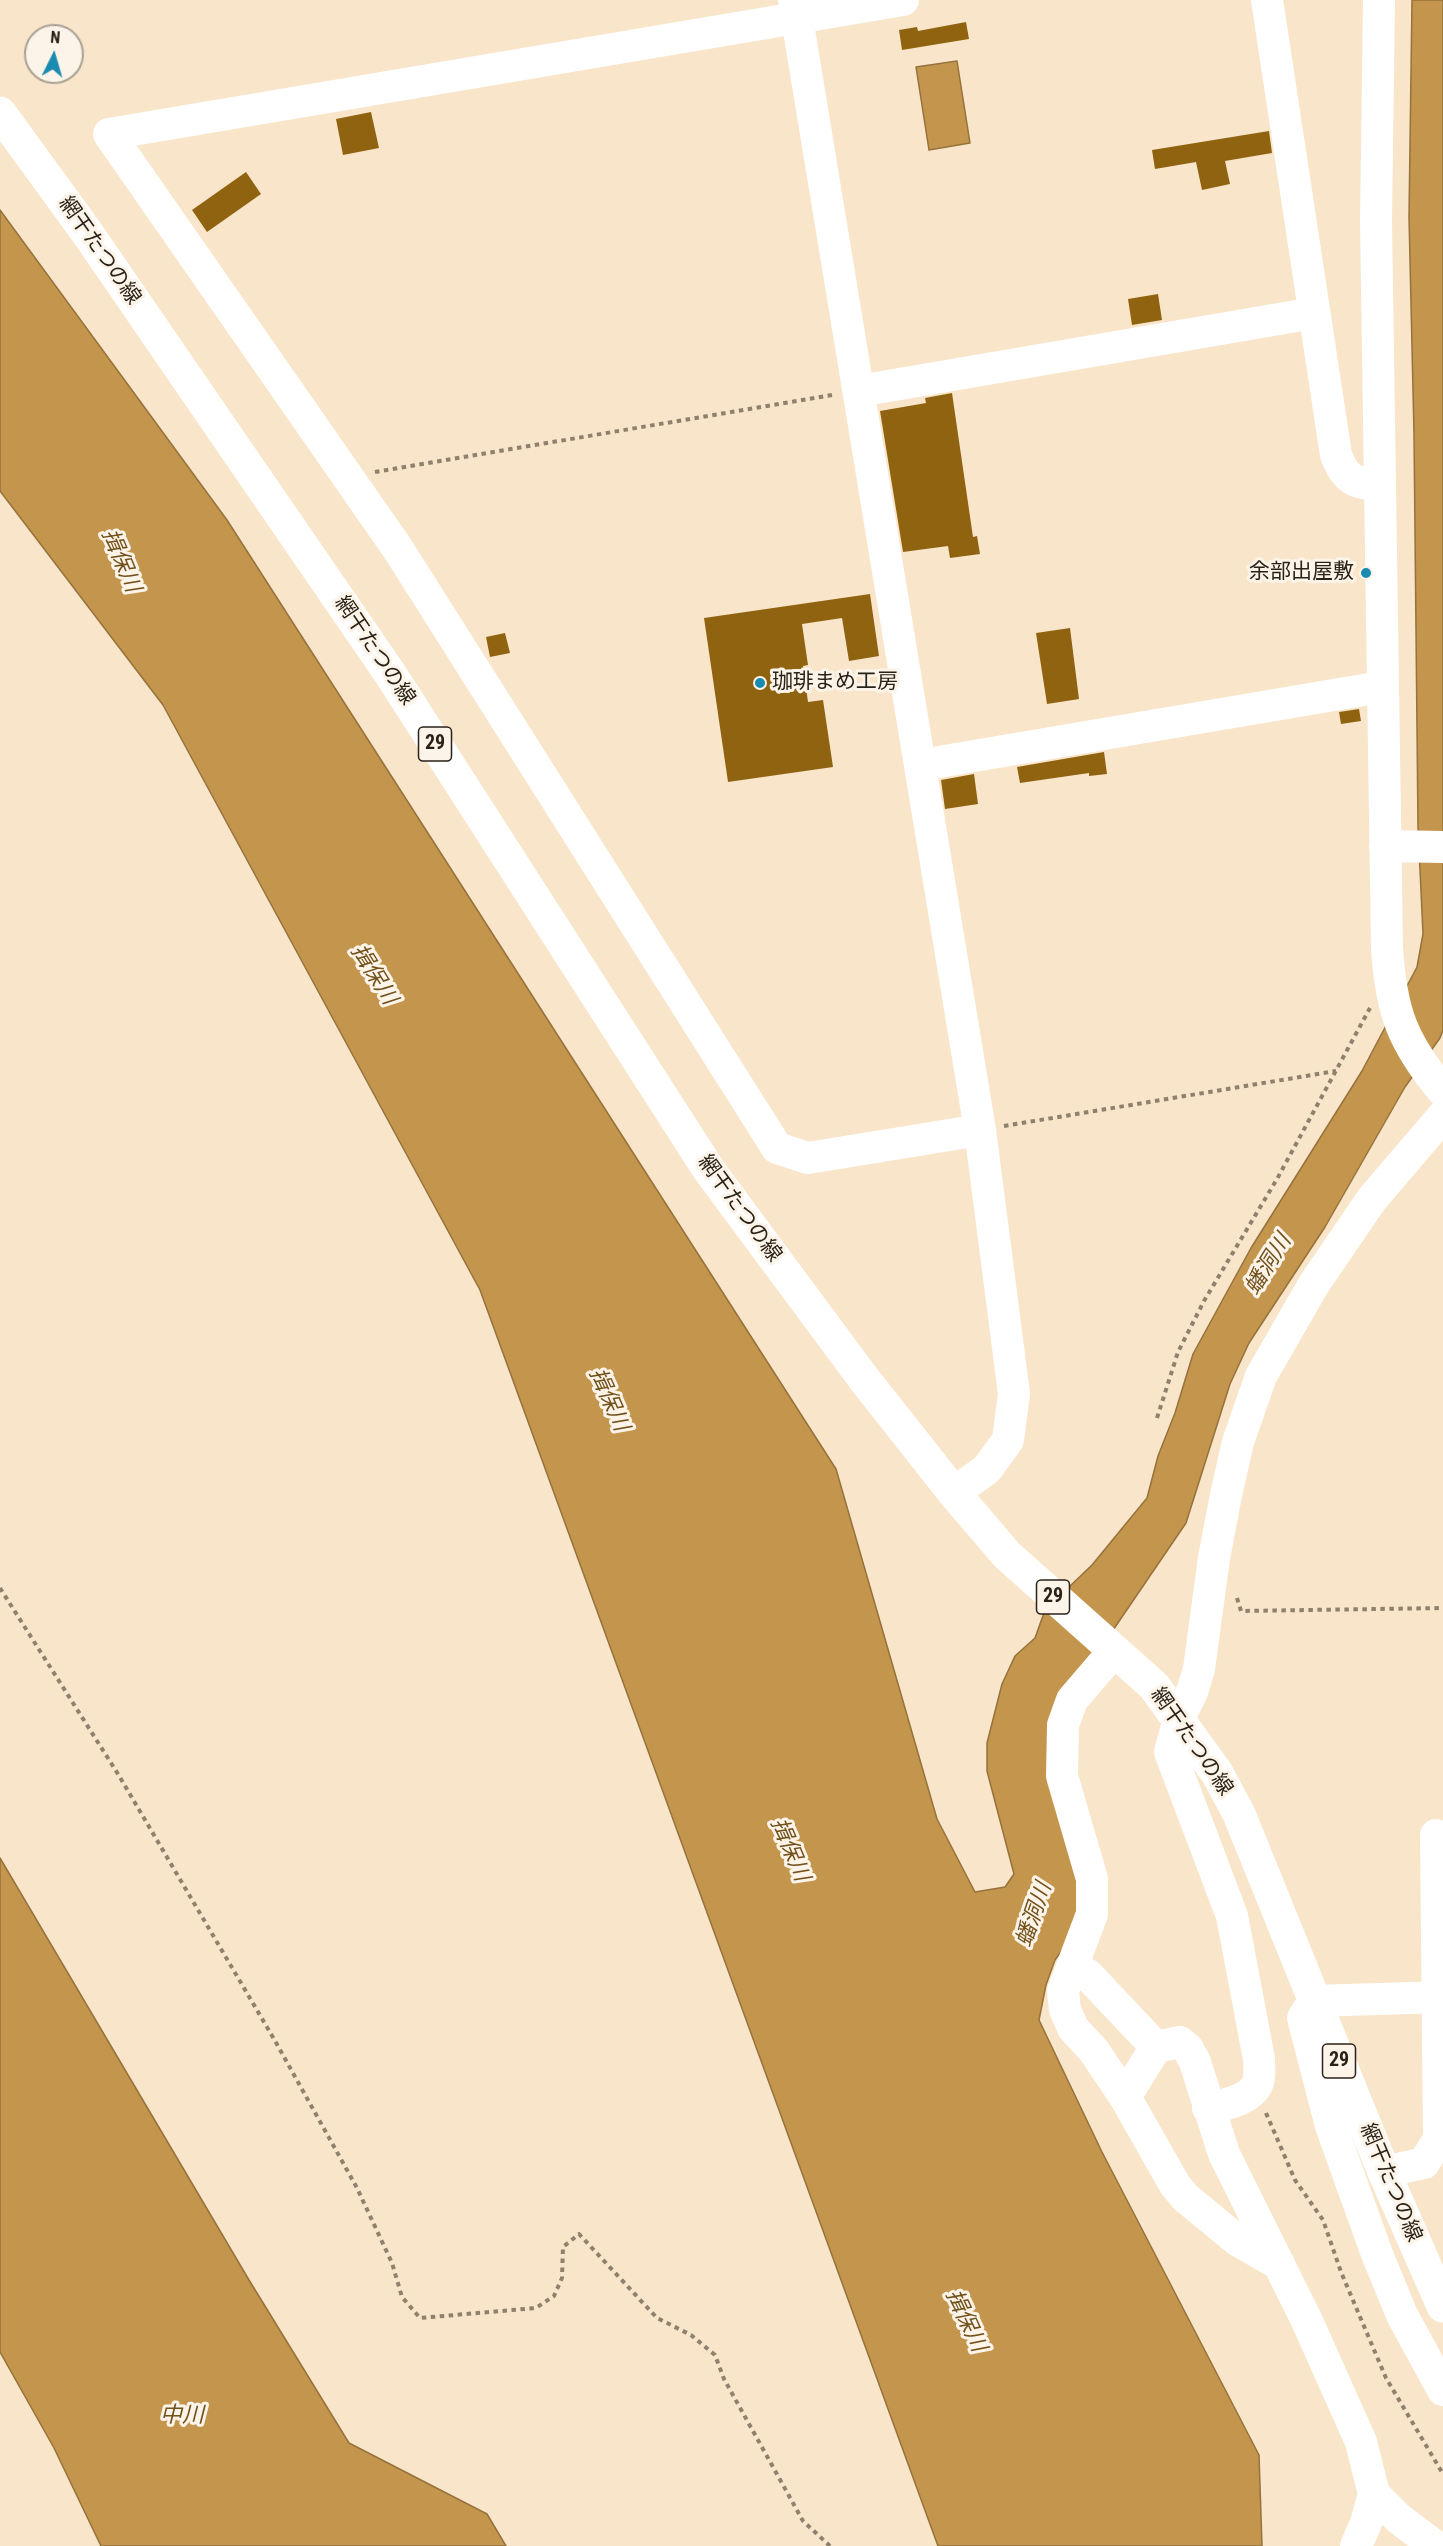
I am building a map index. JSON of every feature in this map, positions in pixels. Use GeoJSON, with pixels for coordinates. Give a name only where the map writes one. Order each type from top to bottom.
{"type":"FeatureCollection","features":[{"type":"Feature","properties":{"kind":"main road","name":"網干たつの線"},"geometry":{"type":"LineString","coordinates":[[0,113],[88,234],[391,675],[709,1170],[864,1379],[954,1493],[1007,1555],[1154,1686],[1217,1773],[1239,1814],[1384,2172],[1443,2306]]}},
{"type":"Feature","properties":{"kind":"street"},"geometry":{"type":"LineString","coordinates":[[903,0],[796,9],[110,134],[398,549],[777,1148],[808,1158],[980,1130]]}},
{"type":"Feature","properties":{"kind":"street"},"geometry":{"type":"LineString","coordinates":[[1267,0],[1336,455],[1342,470],[1354,482],[1380,486]]}},
{"type":"Feature","properties":{"kind":"street"},"geometry":{"type":"LineString","coordinates":[[1379,0],[1376,221],[1388,973],[1391,999],[1397,1020],[1405,1037],[1434,1081]]}},
{"type":"Feature","properties":{"kind":"street"},"geometry":{"type":"LineString","coordinates":[[796,9],[980,1130],[1014,1394],[1008,1440],[987,1469],[954,1493]]}},
{"type":"Feature","properties":{"kind":"street"},"geometry":{"type":"LineString","coordinates":[[859,391],[1314,313]]}},
{"type":"Feature","properties":{"kind":"street"},"geometry":{"type":"LineString","coordinates":[[921,765],[1382,687]]}},
{"type":"Feature","properties":{"kind":"street"},"geometry":{"type":"LineString","coordinates":[[1385,846],[1443,846]]}},
{"type":"Feature","properties":{"kind":"street"},"geometry":{"type":"LineString","coordinates":[[1208,2108],[1231,2104],[1256,2087],[1260,2078],[1259,2059],[1232,1916],[1170,1752],[1179,1718],[1192,1692],[1199,1669],[1214,1558],[1238,1442],[1261,1376],[1314,1284],[1372,1199],[1443,1116]]}},
{"type":"Feature","properties":{"kind":"street"},"geometry":{"type":"LineString","coordinates":[[1114,1651],[1072,1700],[1063,1725],[1062,1776],[1092,1879],[1092,1914],[1063,1991],[1065,2010],[1073,2028],[1094,2051],[1125,2097],[1175,2185],[1185,2198],[1238,2240],[1279,2264]]}},
{"type":"Feature","properties":{"kind":"street"},"geometry":{"type":"LineString","coordinates":[[1384,2172],[1424,2163],[1439,2139],[1441,1997],[1437,1835]]}},
{"type":"Feature","properties":{"kind":"street"},"geometry":{"type":"LineString","coordinates":[[1072,1966],[1088,1975],[1156,2047]]}},
{"type":"Feature","properties":{"kind":"street"},"geometry":{"type":"LineString","coordinates":[[1441,1997],[1314,2001],[1303,2018],[1332,2126],[1377,2254],[1402,2315],[1443,2390]]}},
{"type":"Feature","properties":{"kind":"street"},"geometry":{"type":"LineString","coordinates":[[1125,2097],[1156,2047],[1180,2042],[1188,2049],[1195,2062],[1224,2154],[1279,2264],[1361,2442],[1374,2494],[1366,2523],[1356,2546]]}},
{"type":"Feature","properties":{"kind":"street"},"geometry":{"type":"LineString","coordinates":[[1374,2494],[1398,2518],[1436,2546]]}},
{"type":"Feature","properties":{"kind":"path"},"geometry":{"type":"LineString","coordinates":[[348,477],[859,391]]}},
{"type":"Feature","properties":{"kind":"path"},"geometry":{"type":"LineString","coordinates":[[1157,1418],[1178,1352],[1204,1301],[1277,1179],[1388,973]]}},
{"type":"Feature","properties":{"kind":"path"},"geometry":{"type":"LineString","coordinates":[[980,1130],[1336,1071]]}},
{"type":"Feature","properties":{"kind":"path"},"geometry":{"type":"LineString","coordinates":[[0,1588],[118,1774],[274,2039],[357,2188],[392,2263],[402,2297],[420,2318],[536,2308],[554,2296],[562,2278],[563,2247],[579,2234],[657,2318],[691,2336],[715,2355],[724,2379],[803,2520],[830,2546]]}},
{"type":"Feature","properties":{"kind":"path"},"geometry":{"type":"LineString","coordinates":[[1236,1595],[1241,1611],[1443,1608]]}},
{"type":"Feature","properties":{"kind":"path"},"geometry":{"type":"LineString","coordinates":[[1256,2087],[1275,2139],[1295,2180],[1323,2220],[1341,2272],[1386,2378],[1443,2474]]}},
{"type":"Feature","properties":{"kind":"water"},"geometry":{"type":"Polygon","coordinates":[[[1412,0],[1443,0],[1443,1030],[1440,1038],[1405,1087],[1325,1227],[1249,1343],[1230,1384],[1186,1523],[1094,1658],[1071,1680],[1080,1904],[1069,1941],[1055,1960],[1046,1985],[1039,2020],[1102,2152],[1259,2455],[1262,2546],[938,2546],[480,1290],[163,705],[0,491],[0,210],[227,520],[836,1469],[937,1819],[975,1892],[1005,1887],[1014,1874],[987,1771],[987,1743],[1002,1684],[1015,1656],[1035,1638],[1045,1610],[1092,1565],[1147,1498],[1158,1456],[1175,1413],[1193,1354],[1251,1248],[1362,1071],[1417,967],[1423,934],[1418,827],[1409,217],[1412,0]]]}},
{"type":"Feature","properties":{"kind":"water"},"geometry":{"type":"Polygon","coordinates":[[[957,61],[970,143],[929,150],[916,67],[957,61]]]}},
{"type":"Feature","properties":{"kind":"water","name":"中川"},"geometry":{"type":"Polygon","coordinates":[[[0,1858],[249,2280],[349,2443],[487,2514],[506,2546],[101,2546],[54,2448],[0,2352],[0,1858]]]}},
{"type":"Feature","properties":{"kind":"building"},"geometry":{"type":"Polygon","coordinates":[[[966,22],[969,39],[902,50],[899,30],[917,27],[918,31],[966,22]]]}},
{"type":"Feature","properties":{"kind":"building"},"geometry":{"type":"Polygon","coordinates":[[[371,112],[379,148],[343,155],[336,119],[371,112]]]}},
{"type":"Feature","properties":{"kind":"building"},"geometry":{"type":"Polygon","coordinates":[[[1269,131],[1272,153],[1225,161],[1230,184],[1202,190],[1196,162],[1155,169],[1152,150],[1269,131]]]}},
{"type":"Feature","properties":{"kind":"building"},"geometry":{"type":"Polygon","coordinates":[[[246,172],[261,194],[207,232],[192,210],[246,172]]]}},
{"type":"Feature","properties":{"kind":"building"},"geometry":{"type":"Polygon","coordinates":[[[1158,294],[1162,320],[1132,325],[1128,299],[1158,294]]]}},
{"type":"Feature","properties":{"kind":"building"},"geometry":{"type":"Polygon","coordinates":[[[952,393],[973,537],[977,536],[980,554],[950,558],[948,546],[903,552],[880,411],[926,403],[925,398],[952,393]]]}},
{"type":"Feature","properties":{"kind":"building","name":"珈琲まめ工房"},"geometry":{"type":"Polygon","coordinates":[[[870,594],[879,656],[849,661],[842,618],[802,624],[808,665],[803,666],[808,702],[823,700],[833,767],[728,782],[704,618],[870,594]]]}},
{"type":"Feature","properties":{"kind":"building"},"geometry":{"type":"Polygon","coordinates":[[[1070,628],[1079,699],[1047,704],[1036,633],[1070,628]]]}},
{"type":"Feature","properties":{"kind":"building"},"geometry":{"type":"Polygon","coordinates":[[[505,633],[510,653],[490,657],[486,637],[505,633]]]}},
{"type":"Feature","properties":{"kind":"building"},"geometry":{"type":"Polygon","coordinates":[[[1359,709],[1361,721],[1341,724],[1339,712],[1359,709]]]}},
{"type":"Feature","properties":{"kind":"building"},"geometry":{"type":"Polygon","coordinates":[[[1104,752],[1107,774],[1089,776],[1089,773],[1020,783],[1017,767],[1104,752]]]}},
{"type":"Feature","properties":{"kind":"building"},"geometry":{"type":"Polygon","coordinates":[[[974,774],[978,804],[945,809],[941,780],[974,774]]]}},
{"type":"Feature","properties":{"kind":"place","name":"余部出屋敷"},"geometry":{"type":"Point","coordinates":[1366,573]}},
{"type":"Feature","properties":{"kind":"place","name":"珈琲まめ工房"},"geometry":{"type":"Point","coordinates":[760,683]}},
{"type":"Feature","properties":{"kind":"water label","name":"揖保川"},"geometry":{"type":"Point","coordinates":[120,561]}},
{"type":"Feature","properties":{"kind":"water label","name":"揖保川"},"geometry":{"type":"Point","coordinates":[373,975]}},
{"type":"Feature","properties":{"kind":"water label","name":"蟠洞川"},"geometry":{"type":"Point","coordinates":[1269,1265]}},
{"type":"Feature","properties":{"kind":"water label","name":"揖保川"},"geometry":{"type":"Point","coordinates":[608,1400]}},
{"type":"Feature","properties":{"kind":"water label","name":"揖保川"},"geometry":{"type":"Point","coordinates":[789,1850]}},
{"type":"Feature","properties":{"kind":"water label","name":"蟠洞川"},"geometry":{"type":"Point","coordinates":[1035,1915]}},
{"type":"Feature","properties":{"kind":"water label","name":"揖保川"},"geometry":{"type":"Point","coordinates":[965,2321]}}]}
